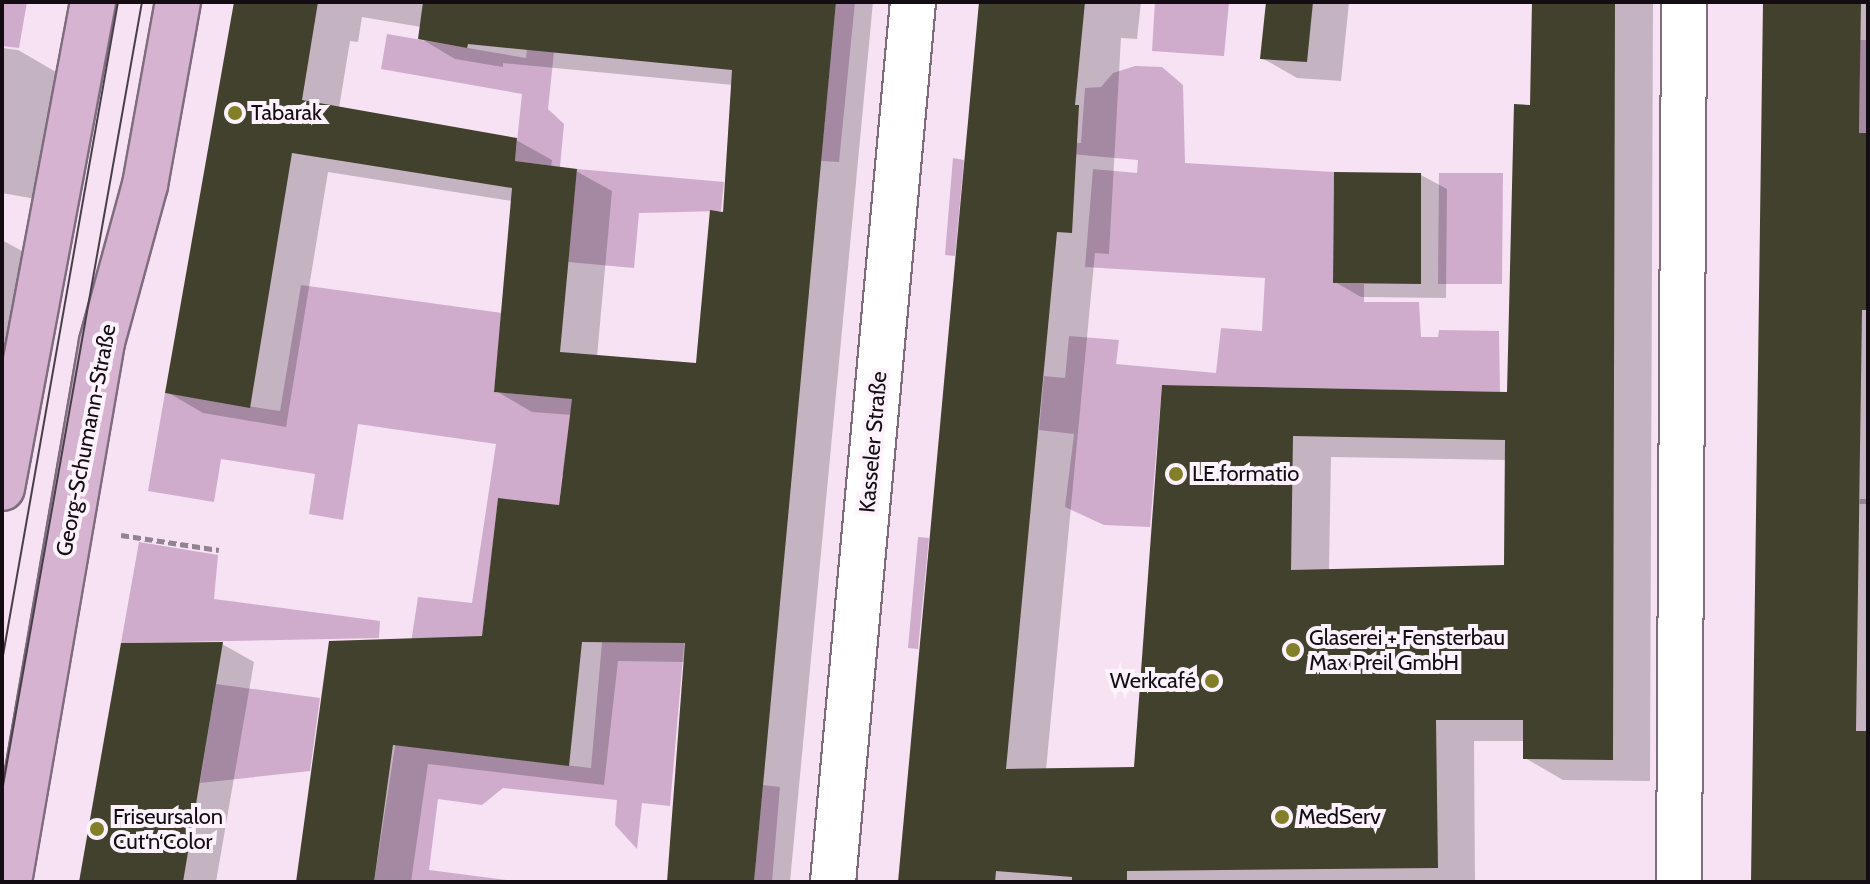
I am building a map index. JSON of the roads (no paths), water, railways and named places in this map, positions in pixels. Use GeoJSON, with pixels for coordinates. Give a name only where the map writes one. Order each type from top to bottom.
{"type":"FeatureCollection","features":[{"type":"Feature","properties":{"kind":"main road"},"geometry":{"type":"LineString","coordinates":[[2,488],[9,423],[93,2]]}},
{"type":"Feature","properties":{"kind":"main road","name":"Georg-Schumann-Straße"},"geometry":{"type":"LineString","coordinates":[[9,882],[102,342],[145,185],[178,2]]}},
{"type":"Feature","properties":{"kind":"street","name":"Kasseler Straße"},"geometry":{"type":"LineString","coordinates":[[833,882],[913,2]]}},
{"type":"Feature","properties":{"kind":"street"},"geometry":{"type":"LineString","coordinates":[[1679,882],[1684,2]]}},
{"type":"Feature","properties":{"kind":"tram line"},"geometry":{"type":"LineString","coordinates":[[2,661],[118,2]]}},
{"type":"Feature","properties":{"kind":"tram line"},"geometry":{"type":"LineString","coordinates":[[2,791],[142,2]]}},
{"type":"Feature","properties":{"kind":"place","name":"Tabarak"},"geometry":{"type":"Point","coordinates":[235,113]}},
{"type":"Feature","properties":{"kind":"place","name":"LE.formatio"},"geometry":{"type":"Point","coordinates":[1176,474]}},
{"type":"Feature","properties":{"kind":"place","name":"Glaserei + Fensterbau Max Preil GmbH"},"geometry":{"type":"Point","coordinates":[1293,650]}},
{"type":"Feature","properties":{"kind":"place","name":"Werkcafé"},"geometry":{"type":"Point","coordinates":[1212,681]}},
{"type":"Feature","properties":{"kind":"place","name":"MedServ"},"geometry":{"type":"Point","coordinates":[1282,817]}},
{"type":"Feature","properties":{"kind":"place","name":"Friseursalon Cut‘n‘Color"},"geometry":{"type":"Point","coordinates":[97,829]}}]}
